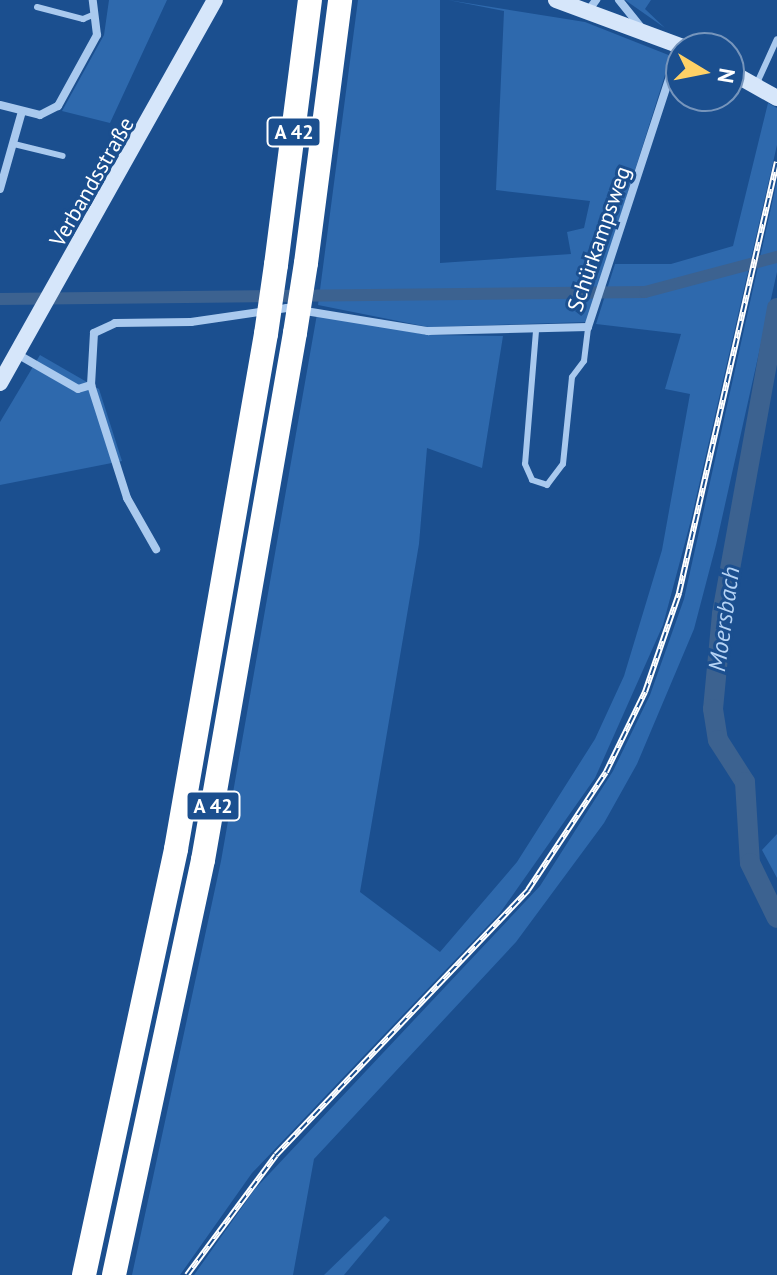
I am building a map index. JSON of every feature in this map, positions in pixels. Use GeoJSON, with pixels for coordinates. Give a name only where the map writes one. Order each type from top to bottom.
{"type":"FeatureCollection","features":[{"type":"Feature","properties":{"kind":"highway","name":"A 42"},"geometry":{"type":"LineString","coordinates":[[84,1275],[176,849],[266,334],[310,0]]}},
{"type":"Feature","properties":{"kind":"highway","name":"A 42"},"geometry":{"type":"LineString","coordinates":[[114,1275],[203,860],[295,333],[340,0]]}},
{"type":"Feature","properties":{"kind":"main road","name":"Verbandsstraße"},"geometry":{"type":"LineString","coordinates":[[0,383],[215,0]]}},
{"type":"Feature","properties":{"kind":"main road"},"geometry":{"type":"LineString","coordinates":[[556,0],[588,3],[665,38]]}},
{"type":"Feature","properties":{"kind":"main road"},"geometry":{"type":"LineString","coordinates":[[745,80],[777,98]]}},
{"type":"Feature","properties":{"kind":"street"},"geometry":{"type":"LineString","coordinates":[[0,105],[40,115],[58,106],[97,35],[93,0]]}},
{"type":"Feature","properties":{"kind":"street"},"geometry":{"type":"LineString","coordinates":[[619,0],[640,26]]}},
{"type":"Feature","properties":{"kind":"street","name":"Schürkampsweg"},"geometry":{"type":"LineString","coordinates":[[156,549],[127,498],[91,385],[89,343],[115,323],[191,322],[287,308],[428,331],[536,331],[588,327],[665,100]]}},
{"type":"Feature","properties":{"kind":"street"},"geometry":{"type":"LineString","coordinates":[[0,189],[22,111]]}},
{"type":"Feature","properties":{"kind":"street"},"geometry":{"type":"LineString","coordinates":[[17,354],[78,389],[91,385]]}},
{"type":"Feature","properties":{"kind":"lane"},"geometry":{"type":"LineString","coordinates":[[37,7],[83,19],[95,14]]}},
{"type":"Feature","properties":{"kind":"lane"},"geometry":{"type":"LineString","coordinates":[[756,86],[777,39]]}},
{"type":"Feature","properties":{"kind":"lane"},"geometry":{"type":"LineString","coordinates":[[14,144],[63,156]]}},
{"type":"Feature","properties":{"kind":"lane"},"geometry":{"type":"LineString","coordinates":[[536,331],[525,464],[532,480],[547,485],[563,464],[572,377],[584,361],[588,327]]}},
{"type":"Feature","properties":{"kind":"shaded area"},"geometry":{"type":"Polygon","coordinates":[[[109,0],[167,0],[110,123],[62,111],[104,35],[109,0]]]}},
{"type":"Feature","properties":{"kind":"shaded area"},"geometry":{"type":"Polygon","coordinates":[[[358,0],[440,0],[440,263],[571,254],[567,232],[584,228],[590,201],[496,190],[504,11],[448,0],[585,22],[665,54],[665,75],[587,322],[428,327],[318,305],[358,0]]]}},
{"type":"Feature","properties":{"kind":"shaded area"},"geometry":{"type":"Polygon","coordinates":[[[625,0],[651,0],[645,9],[665,28],[625,0]]]}},
{"type":"Feature","properties":{"kind":"shaded area"},"geometry":{"type":"Polygon","coordinates":[[[768,103],[777,108],[777,145],[691,520],[663,625],[595,778],[500,913],[252,1173],[180,1275],[132,1275],[221,861],[317,314],[428,335],[503,336],[482,468],[427,448],[419,544],[360,892],[440,952],[517,862],[595,739],[624,676],[662,550],[690,394],[665,389],[681,334],[596,324],[615,264],[671,264],[733,246],[768,103]]]}},
{"type":"Feature","properties":{"kind":"shaded area"},"geometry":{"type":"Polygon","coordinates":[[[777,181],[777,272],[716,545],[694,629],[637,764],[604,823],[516,942],[314,1159],[293,1275],[194,1275],[255,1189],[540,886],[613,771],[650,695],[684,599],[777,181]]]}},
{"type":"Feature","properties":{"kind":"shaded area"},"geometry":{"type":"Polygon","coordinates":[[[40,355],[99,389],[122,461],[0,485],[0,422],[40,355]]]}},
{"type":"Feature","properties":{"kind":"shaded area"},"geometry":{"type":"Polygon","coordinates":[[[777,834],[777,878],[762,850],[777,834]]]}},
{"type":"Feature","properties":{"kind":"shaded area"},"geometry":{"type":"Polygon","coordinates":[[[385,1216],[390,1220],[344,1275],[324,1275],[385,1216]]]}},
{"type":"Feature","properties":{"kind":"waterway"},"geometry":{"type":"LineString","coordinates":[[0,299],[645,292],[777,257]]}},
{"type":"Feature","properties":{"kind":"waterway","name":"Moersbach"},"geometry":{"type":"LineString","coordinates":[[777,308],[722,614],[713,709],[718,740],[745,782],[750,863],[777,918]]}},
{"type":"Feature","properties":{"kind":"railway"},"geometry":{"type":"LineString","coordinates":[[187,1275],[276,1155],[528,890],[606,772],[645,692],[679,593],[777,162]]}}]}
